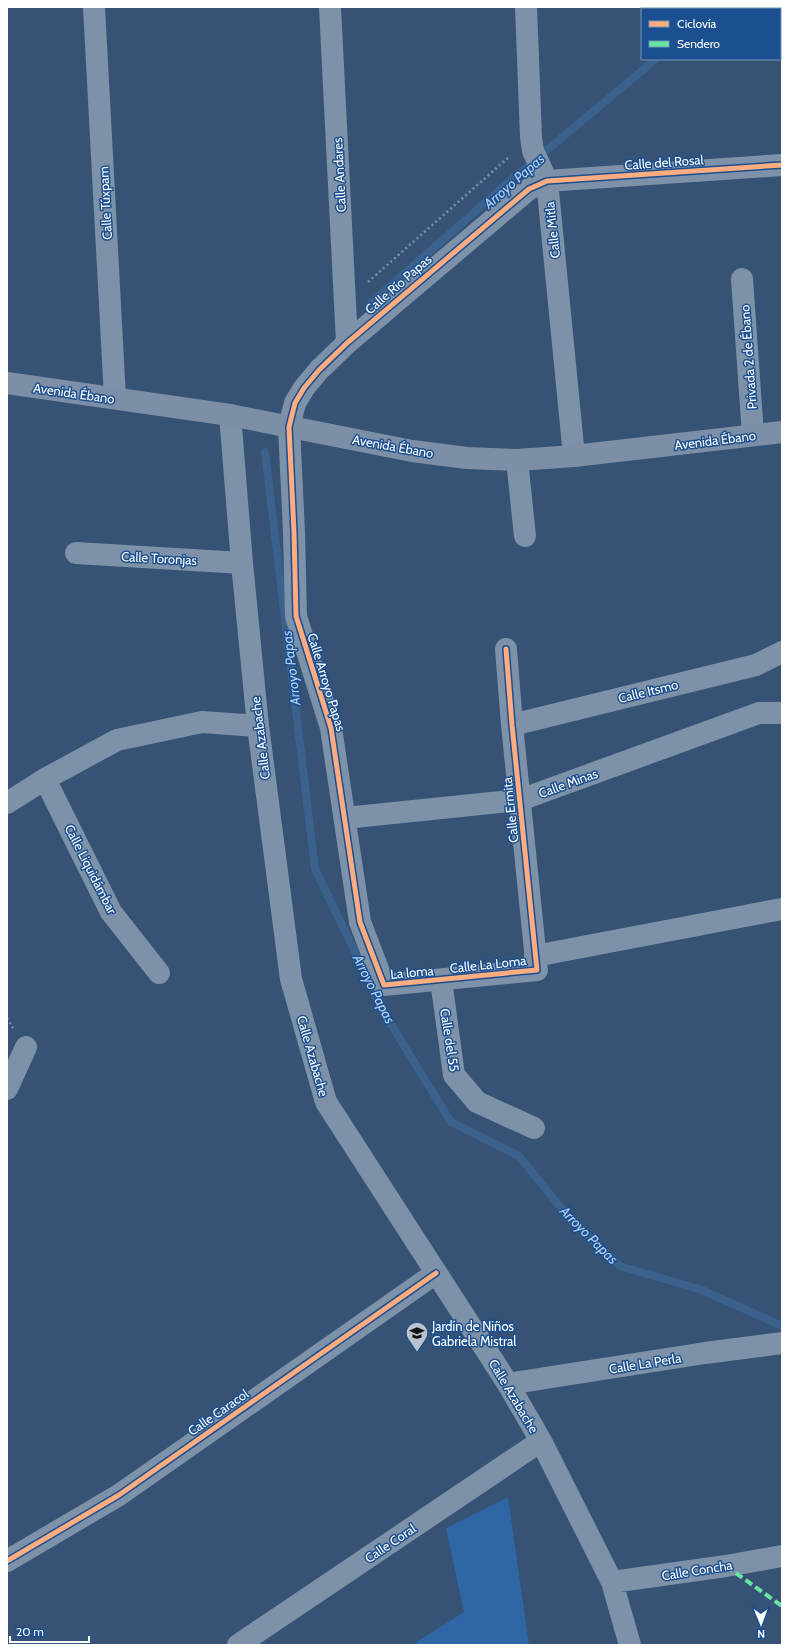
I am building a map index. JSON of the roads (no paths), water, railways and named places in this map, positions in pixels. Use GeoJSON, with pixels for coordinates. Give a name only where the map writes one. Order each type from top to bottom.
{"type":"FeatureCollection","features":[{"type":"Feature","properties":{"kind":"main road","name":"Avenida Ébano"},"geometry":{"type":"LineString","coordinates":[[7,383],[230,415],[412,451],[467,458],[517,460],[574,456],[782,432]]}},
{"type":"Feature","properties":{"kind":"street","name":"Calle Túxpam"},"geometry":{"type":"LineString","coordinates":[[94,7],[115,398]]}},
{"type":"Feature","properties":{"kind":"street","name":"Calle Andares"},"geometry":{"type":"LineString","coordinates":[[330,7],[348,343]]}},
{"type":"Feature","properties":{"kind":"street","name":"Calle Mitla"},"geometry":{"type":"LineString","coordinates":[[526,7],[538,159],[574,456]]}},
{"type":"Feature","properties":{"kind":"street","name":"Calle del Rosal"},"geometry":{"type":"LineString","coordinates":[[538,159],[782,165]]}},
{"type":"Feature","properties":{"kind":"street","name":"Calle Río Papas"},"geometry":{"type":"LineString","coordinates":[[289,427],[295,403],[304,388],[319,370],[348,343],[513,201],[529,189],[538,159]]}},
{"type":"Feature","properties":{"kind":"street","name":"Privada 2 de Ébano"},"geometry":{"type":"LineString","coordinates":[[742,279],[753,435]]}},
{"type":"Feature","properties":{"kind":"street","name":"Calle Azabache"},"geometry":{"type":"LineString","coordinates":[[230,415],[242,563],[258,726],[291,979],[326,1102],[508,1384],[541,1441],[612,1582],[630,1645]]}},
{"type":"Feature","properties":{"kind":"street","name":"Calle Arroyo Papas"},"geometry":{"type":"LineString","coordinates":[[289,427],[296,616],[331,728],[360,922],[384,985]]}},
{"type":"Feature","properties":{"kind":"street"},"geometry":{"type":"LineString","coordinates":[[517,460],[525,536]]}},
{"type":"Feature","properties":{"kind":"street","name":"Calle Toronjas"},"geometry":{"type":"LineString","coordinates":[[76,553],[242,563]]}},
{"type":"Feature","properties":{"kind":"street","name":"Calle Ermita"},"geometry":{"type":"LineString","coordinates":[[506,649],[512,725],[536,963]]}},
{"type":"Feature","properties":{"kind":"street","name":"Calle Itsmo"},"geometry":{"type":"LineString","coordinates":[[512,725],[756,665],[782,652]]}},
{"type":"Feature","properties":{"kind":"street","name":"Calle Minas"},"geometry":{"type":"LineString","coordinates":[[345,818],[520,800],[759,713],[782,713]]}},
{"type":"Feature","properties":{"kind":"street"},"geometry":{"type":"LineString","coordinates":[[7,803],[117,740],[202,722],[258,726]]}},
{"type":"Feature","properties":{"kind":"street","name":"Calle Liquidámbar"},"geometry":{"type":"LineString","coordinates":[[45,780],[111,912],[159,973]]}},
{"type":"Feature","properties":{"kind":"street","name":"Calle La Loma"},"geometry":{"type":"LineString","coordinates":[[441,980],[536,963],[782,909]]}},
{"type":"Feature","properties":{"kind":"street","name":"La loma"},"geometry":{"type":"LineString","coordinates":[[384,985],[441,980]]}},
{"type":"Feature","properties":{"kind":"street","name":"Calle del 55"},"geometry":{"type":"LineString","coordinates":[[441,980],[454,1075],[477,1102],[534,1128]]}},
{"type":"Feature","properties":{"kind":"street"},"geometry":{"type":"LineString","coordinates":[[7,1089],[26,1047]]}},
{"type":"Feature","properties":{"kind":"street","name":"Calle Caracol"},"geometry":{"type":"LineString","coordinates":[[7,1561],[119,1495],[436,1273]]}},
{"type":"Feature","properties":{"kind":"street","name":"Calle La Perla"},"geometry":{"type":"LineString","coordinates":[[508,1384],[782,1343]]}},
{"type":"Feature","properties":{"kind":"street","name":"Calle Coral"},"geometry":{"type":"LineString","coordinates":[[238,1645],[541,1441]]}},
{"type":"Feature","properties":{"kind":"street","name":"Calle Concha"},"geometry":{"type":"LineString","coordinates":[[612,1582],[726,1566],[782,1556]]}},
{"type":"Feature","properties":{"kind":"waterway","name":"Arroyo Papas"},"geometry":{"type":"LineString","coordinates":[[372,302],[510,181],[655,60]]}},
{"type":"Feature","properties":{"kind":"waterway","name":"Arroyo Papas"},"geometry":{"type":"LineString","coordinates":[[265,452],[315,869],[387,1018],[451,1122],[519,1156],[570,1219],[620,1266],[702,1290],[782,1326]]}},
{"type":"Feature","properties":{"kind":"place","name":"Jardín de Niños Gabriela Mistral"},"geometry":{"type":"Point","coordinates":[417,1352]}}]}
